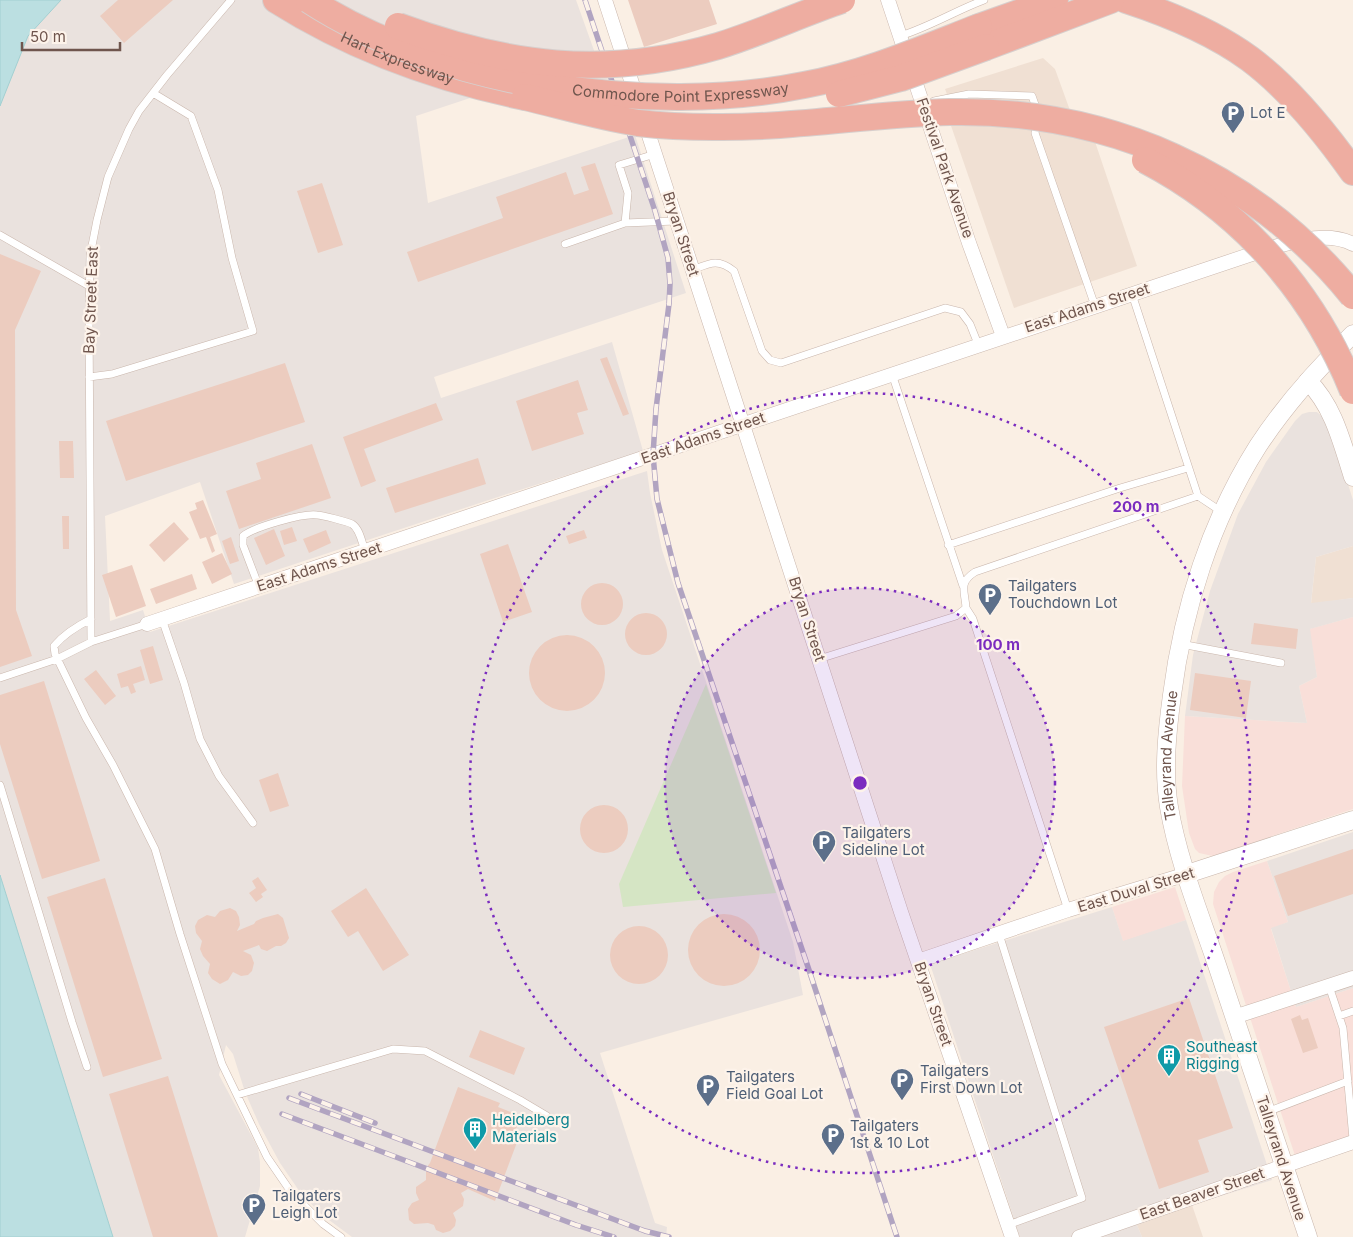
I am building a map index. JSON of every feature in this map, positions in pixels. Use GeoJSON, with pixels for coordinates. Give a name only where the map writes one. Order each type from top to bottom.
{"type":"FeatureCollection","features":[{"type":"Feature","properties":{"kind":"highway","name":"Hart Expressway"},"geometry":{"type":"LineString","coordinates":[[276,0],[342,36],[409,65],[477,86],[525,97]]}},
{"type":"Feature","properties":{"kind":"highway","name":"Commodore Point Expressway"},"geometry":{"type":"LineString","coordinates":[[309,0],[335,16],[388,40],[470,69],[515,80],[562,88],[608,94],[652,96],[744,94],[818,83],[1111,0]]}},
{"type":"Feature","properties":{"kind":"highway"},"geometry":{"type":"LineString","coordinates":[[332,0],[412,31],[482,53],[537,62],[585,65],[645,61],[698,52],[842,0]]}},
{"type":"Feature","properties":{"kind":"highway","name":"Commodore Point Expressway"},"geometry":{"type":"LineString","coordinates":[[525,97],[597,108],[645,112],[708,111],[763,107],[832,96],[877,85],[924,70],[1055,0]]}},
{"type":"Feature","properties":{"kind":"highway"},"geometry":{"type":"LineString","coordinates":[[1126,0],[1196,28],[1228,44],[1308,98],[1353,145]]}},
{"type":"Feature","properties":{"kind":"highway"},"geometry":{"type":"LineString","coordinates":[[1251,60],[1272,78],[1307,114],[1353,172]]}},
{"type":"Feature","properties":{"kind":"highway"},"geometry":{"type":"LineString","coordinates":[[525,97],[622,120],[685,126],[748,126],[948,112],[1032,116],[1081,124],[1136,141],[1186,162],[1235,190],[1278,221],[1315,254],[1353,296]]}},
{"type":"Feature","properties":{"kind":"highway"},"geometry":{"type":"LineString","coordinates":[[987,113],[1052,125],[1118,148],[1163,170],[1213,203],[1256,241],[1300,292],[1332,344],[1353,391]]}},
{"type":"Feature","properties":{"kind":"street","name":"Bryan Street"},"geometry":{"type":"LineString","coordinates":[[605,0],[918,961],[1010,1231]]}},
{"type":"Feature","properties":{"kind":"street","name":"Festival Park Avenue"},"geometry":{"type":"LineString","coordinates":[[888,0],[970,243],[1004,336]]}},
{"type":"Feature","properties":{"kind":"street","name":"East Adams Street"},"geometry":{"type":"LineString","coordinates":[[147,624],[978,344],[1287,243],[1322,238],[1340,239],[1353,244]]}},
{"type":"Feature","properties":{"kind":"street","name":"Talleyrand Avenue"},"geometry":{"type":"LineString","coordinates":[[1308,1237],[1175,836],[1169,806],[1166,759],[1169,718],[1181,644],[1194,591],[1223,512],[1257,449],[1278,418],[1308,381],[1353,334]]}},
{"type":"Feature","properties":{"kind":"street"},"geometry":{"type":"LineString","coordinates":[[1308,381],[1318,392],[1332,415],[1353,477]]}},
{"type":"Feature","properties":{"kind":"street","name":"East Duval Street"},"geometry":{"type":"LineString","coordinates":[[918,961],[1068,910],[1187,874],[1353,820]]}},
{"type":"Feature","properties":{"kind":"street"},"geometry":{"type":"LineString","coordinates":[[1234,1017],[1353,978]]}},
{"type":"Feature","properties":{"kind":"street","name":"East Beaver Street"},"geometry":{"type":"LineString","coordinates":[[1079,1237],[1353,1141]]}},
{"type":"Feature","properties":{"kind":"lane","name":"Bay Street East"},"geometry":{"type":"LineString","coordinates":[[91,642],[90,256],[97,220],[108,177],[139,111],[231,0]]}},
{"type":"Feature","properties":{"kind":"lane"},"geometry":{"type":"LineString","coordinates":[[957,10],[967,0]]}},
{"type":"Feature","properties":{"kind":"lane"},"geometry":{"type":"LineString","coordinates":[[900,36],[924,28],[957,10],[984,0]]}},
{"type":"Feature","properties":{"kind":"lane"},"geometry":{"type":"LineString","coordinates":[[89,377],[112,374],[253,331],[232,258],[218,190],[191,116],[153,93]]}},
{"type":"Feature","properties":{"kind":"lane"},"geometry":{"type":"LineString","coordinates":[[923,103],[969,94],[1032,96],[1038,112],[1035,133],[1094,306]]}},
{"type":"Feature","properties":{"kind":"lane"},"geometry":{"type":"LineString","coordinates":[[625,223],[628,193],[619,165],[655,154]]}},
{"type":"Feature","properties":{"kind":"lane"},"geometry":{"type":"LineString","coordinates":[[565,244],[625,223],[676,221]]}},
{"type":"Feature","properties":{"kind":"lane"},"geometry":{"type":"LineString","coordinates":[[0,235],[90,286]]}},
{"type":"Feature","properties":{"kind":"lane"},"geometry":{"type":"LineString","coordinates":[[692,270],[718,262],[726,264],[734,271],[762,351],[770,360],[780,363],[945,308],[961,312],[970,324],[978,344]]}},
{"type":"Feature","properties":{"kind":"lane"},"geometry":{"type":"LineString","coordinates":[[1132,293],[1198,496],[1223,512]]}},
{"type":"Feature","properties":{"kind":"lane"},"geometry":{"type":"LineString","coordinates":[[892,374],[963,586],[966,608],[973,619],[1068,910]]}},
{"type":"Feature","properties":{"kind":"lane"},"geometry":{"type":"LineString","coordinates":[[948,545],[1120,488],[1188,468]]}},
{"type":"Feature","properties":{"kind":"lane"},"geometry":{"type":"LineString","coordinates":[[963,586],[966,577],[974,572],[1198,496]]}},
{"type":"Feature","properties":{"kind":"lane"},"geometry":{"type":"LineString","coordinates":[[259,587],[243,545],[243,536],[250,531],[297,517],[317,514],[352,524],[358,531],[365,551]]}},
{"type":"Feature","properties":{"kind":"lane"},"geometry":{"type":"LineString","coordinates":[[819,659],[956,616],[966,608]]}},
{"type":"Feature","properties":{"kind":"lane"},"geometry":{"type":"LineString","coordinates":[[91,618],[59,639],[54,646],[57,659],[155,849],[222,1064],[267,1157],[291,1192],[323,1224],[341,1237]]}},
{"type":"Feature","properties":{"kind":"lane"},"geometry":{"type":"LineString","coordinates":[[162,619],[184,683],[200,739],[219,776],[253,823]]}},
{"type":"Feature","properties":{"kind":"lane","name":"East Adams Street"},"geometry":{"type":"LineString","coordinates":[[0,678],[57,659],[91,642],[147,624]]}},
{"type":"Feature","properties":{"kind":"lane"},"geometry":{"type":"LineString","coordinates":[[1181,644],[1282,664]]}},
{"type":"Feature","properties":{"kind":"lane"},"geometry":{"type":"LineString","coordinates":[[0,785],[69,1012],[88,1067]]}},
{"type":"Feature","properties":{"kind":"lane"},"geometry":{"type":"LineString","coordinates":[[999,934],[1082,1198],[1010,1231]]}},
{"type":"Feature","properties":{"kind":"lane"},"geometry":{"type":"LineString","coordinates":[[1329,986],[1343,1028],[1353,1141]]}},
{"type":"Feature","properties":{"kind":"lane"},"geometry":{"type":"LineString","coordinates":[[1339,1016],[1353,1010]]}},
{"type":"Feature","properties":{"kind":"lane"},"geometry":{"type":"LineString","coordinates":[[237,1095],[393,1049],[425,1051],[547,1116]]}},
{"type":"Feature","properties":{"kind":"lane"},"geometry":{"type":"LineString","coordinates":[[1266,1112],[1348,1081]]}},
{"type":"Feature","properties":{"kind":"shaded area"},"geometry":{"type":"Polygon","coordinates":[[[61,0],[576,0],[596,56],[416,116],[428,203],[635,135],[686,293],[434,377],[441,398],[612,342],[643,451],[234,584],[200,482],[105,516],[110,621],[143,610],[150,632],[647,471],[662,550],[793,942],[803,995],[600,1053],[655,1223],[667,1227],[666,1237],[352,1237],[321,1214],[300,1192],[280,1163],[259,1124],[245,1092],[233,1054],[226,1045],[219,1075],[258,1148],[260,1162],[260,1186],[245,1237],[113,1237],[0,875],[0,106],[28,36],[61,0]]]}},
{"type":"Feature","properties":{"kind":"shaded area"},"geometry":{"type":"Polygon","coordinates":[[[1043,58],[1055,69],[1076,127],[1089,124],[1137,266],[1014,308],[949,120],[956,118],[945,89],[1043,58]]]}},
{"type":"Feature","properties":{"kind":"shaded area"},"geometry":{"type":"Polygon","coordinates":[[[1317,412],[1325,419],[1330,428],[1353,500],[1353,546],[1316,557],[1311,603],[1353,598],[1353,617],[1310,629],[1317,677],[1299,686],[1307,723],[1185,716],[1193,655],[1210,591],[1238,514],[1266,462],[1295,421],[1302,414],[1317,412]]]}},
{"type":"Feature","properties":{"kind":"shaded area"},"geometry":{"type":"Polygon","coordinates":[[[1353,546],[1353,598],[1311,604],[1316,557],[1353,546]]]}},
{"type":"Feature","properties":{"kind":"shaded area"},"geometry":{"type":"Polygon","coordinates":[[[1353,617],[1353,809],[1213,856],[1199,853],[1195,849],[1189,833],[1182,786],[1185,716],[1307,723],[1299,686],[1317,677],[1309,629],[1353,617]]]}},
{"type":"Feature","properties":{"kind":"shaded area"},"geometry":{"type":"Polygon","coordinates":[[[1353,832],[1353,988],[1296,1007],[1271,928],[1288,922],[1267,861],[1353,832]]]}},
{"type":"Feature","properties":{"kind":"shaded area"},"geometry":{"type":"Polygon","coordinates":[[[1267,861],[1288,922],[1271,929],[1296,1007],[1353,988],[1353,1148],[1299,1168],[1213,904],[1214,892],[1219,882],[1225,876],[1267,861]]]}},
{"type":"Feature","properties":{"kind":"shaded area"},"geometry":{"type":"Polygon","coordinates":[[[1175,887],[1186,920],[1123,942],[1112,907],[1175,887]]]}},
{"type":"Feature","properties":{"kind":"shaded area"},"geometry":{"type":"Polygon","coordinates":[[[1112,907],[1123,941],[1186,920],[1272,1180],[1192,1205],[1137,1225],[1142,1237],[1020,1237],[930,964],[1112,907]]]}},
{"type":"Feature","properties":{"kind":"shaded area"},"geometry":{"type":"Polygon","coordinates":[[[1192,1205],[1203,1237],[1142,1237],[1137,1225],[1192,1205]]]}},
{"type":"Feature","properties":{"kind":"green space"},"geometry":{"type":"Polygon","coordinates":[[[706,684],[776,893],[623,907],[619,884],[706,684]]]}},
{"type":"Feature","properties":{"kind":"water"},"geometry":{"type":"Polygon","coordinates":[[[0,0],[61,0],[28,36],[0,106],[0,0]]]}},
{"type":"Feature","properties":{"kind":"water"},"geometry":{"type":"Polygon","coordinates":[[[0,875],[113,1237],[0,1237],[0,875]]]}},
{"type":"Feature","properties":{"kind":"building"},"geometry":{"type":"Polygon","coordinates":[[[118,0],[173,0],[124,43],[100,16],[118,0]]]}},
{"type":"Feature","properties":{"kind":"building"},"geometry":{"type":"Polygon","coordinates":[[[628,0],[709,0],[717,24],[644,47],[628,0]]]}},
{"type":"Feature","properties":{"kind":"building"},"geometry":{"type":"Polygon","coordinates":[[[595,163],[613,214],[418,282],[407,252],[503,218],[496,197],[566,172],[574,195],[589,190],[581,167],[595,163]]]}},
{"type":"Feature","properties":{"kind":"building"},"geometry":{"type":"Polygon","coordinates":[[[322,183],[343,245],[318,253],[297,191],[322,183]]]}},
{"type":"Feature","properties":{"kind":"building"},"geometry":{"type":"Polygon","coordinates":[[[0,254],[41,271],[15,330],[16,610],[32,656],[0,667],[0,254]]]}},
{"type":"Feature","properties":{"kind":"building"},"geometry":{"type":"Polygon","coordinates":[[[607,357],[629,414],[623,416],[600,359],[607,357]]]}},
{"type":"Feature","properties":{"kind":"building"},"geometry":{"type":"Polygon","coordinates":[[[285,363],[305,422],[126,481],[106,421],[285,363]]]}},
{"type":"Feature","properties":{"kind":"building"},"geometry":{"type":"Polygon","coordinates":[[[578,380],[588,410],[577,413],[584,434],[532,451],[516,401],[578,380]]]}},
{"type":"Feature","properties":{"kind":"building"},"geometry":{"type":"Polygon","coordinates":[[[436,403],[443,420],[364,449],[376,481],[361,487],[343,437],[436,403]]]}},
{"type":"Feature","properties":{"kind":"building"},"geometry":{"type":"Polygon","coordinates":[[[59,441],[73,441],[74,478],[60,478],[59,441]]]}},
{"type":"Feature","properties":{"kind":"building"},"geometry":{"type":"Polygon","coordinates":[[[312,444],[331,498],[239,529],[226,491],[261,479],[256,463],[312,444]]]}},
{"type":"Feature","properties":{"kind":"building"},"geometry":{"type":"Polygon","coordinates":[[[478,458],[486,484],[395,513],[386,488],[478,458]]]}},
{"type":"Feature","properties":{"kind":"building"},"geometry":{"type":"Polygon","coordinates":[[[203,500],[217,534],[210,537],[215,551],[212,553],[206,537],[200,539],[189,512],[197,509],[195,503],[203,500]]]}},
{"type":"Feature","properties":{"kind":"building"},"geometry":{"type":"Polygon","coordinates":[[[62,516],[69,516],[69,549],[63,549],[62,516]]]}},
{"type":"Feature","properties":{"kind":"building"},"geometry":{"type":"Polygon","coordinates":[[[174,522],[189,539],[164,562],[149,545],[174,522]]]}},
{"type":"Feature","properties":{"kind":"building"},"geometry":{"type":"Polygon","coordinates":[[[292,527],[297,541],[284,545],[280,531],[292,527]]]}},
{"type":"Feature","properties":{"kind":"building"},"geometry":{"type":"Polygon","coordinates":[[[274,529],[285,556],[266,565],[254,538],[274,529]]]}},
{"type":"Feature","properties":{"kind":"building"},"geometry":{"type":"Polygon","coordinates":[[[326,530],[331,543],[309,553],[303,539],[326,530]]]}},
{"type":"Feature","properties":{"kind":"building"},"geometry":{"type":"Polygon","coordinates":[[[584,530],[587,538],[569,544],[566,536],[584,530]]]}},
{"type":"Feature","properties":{"kind":"building"},"geometry":{"type":"Polygon","coordinates":[[[231,537],[239,561],[230,564],[222,541],[231,537]]]}},
{"type":"Feature","properties":{"kind":"building"},"geometry":{"type":"Polygon","coordinates":[[[508,544],[532,612],[503,622],[480,554],[508,544]]]}},
{"type":"Feature","properties":{"kind":"building"},"geometry":{"type":"Polygon","coordinates":[[[222,553],[232,574],[212,584],[202,562],[222,553]]]}},
{"type":"Feature","properties":{"kind":"building"},"geometry":{"type":"Polygon","coordinates":[[[132,565],[146,606],[116,617],[102,575],[132,565]]]}},
{"type":"Feature","properties":{"kind":"building"},"geometry":{"type":"Polygon","coordinates":[[[192,574],[197,589],[156,604],[150,589],[192,574]]]}},
{"type":"Feature","properties":{"kind":"building"},"geometry":{"type":"Polygon","coordinates":[[[606,583],[614,586],[620,592],[623,604],[620,616],[614,622],[598,625],[590,622],[584,616],[581,600],[584,592],[590,586],[606,583]]]}},
{"type":"Feature","properties":{"kind":"building"},"geometry":{"type":"Polygon","coordinates":[[[642,613],[650,613],[661,619],[667,634],[661,649],[650,655],[642,655],[631,649],[625,638],[625,630],[631,619],[642,613]]]}},
{"type":"Feature","properties":{"kind":"building"},"geometry":{"type":"Polygon","coordinates":[[[1254,623],[1298,629],[1296,649],[1251,644],[1254,623]]]}},
{"type":"Feature","properties":{"kind":"building"},"geometry":{"type":"Polygon","coordinates":[[[567,635],[582,638],[594,646],[602,658],[605,673],[602,688],[594,700],[582,708],[567,711],[552,708],[540,700],[532,688],[529,673],[532,658],[540,646],[552,638],[567,635]]]}},
{"type":"Feature","properties":{"kind":"building"},"geometry":{"type":"Polygon","coordinates":[[[153,646],[163,680],[150,684],[140,650],[153,646]]]}},
{"type":"Feature","properties":{"kind":"building"},"geometry":{"type":"Polygon","coordinates":[[[141,666],[145,680],[133,684],[136,692],[131,694],[128,686],[121,688],[117,674],[141,666]]]}},
{"type":"Feature","properties":{"kind":"building"},"geometry":{"type":"Polygon","coordinates":[[[96,670],[116,696],[105,705],[84,679],[96,670]]]}},
{"type":"Feature","properties":{"kind":"building"},"geometry":{"type":"Polygon","coordinates":[[[1195,673],[1251,681],[1246,718],[1190,710],[1195,673]]]}},
{"type":"Feature","properties":{"kind":"building"},"geometry":{"type":"Polygon","coordinates":[[[44,681],[100,861],[42,879],[0,744],[0,695],[44,681]]]}},
{"type":"Feature","properties":{"kind":"building"},"geometry":{"type":"Polygon","coordinates":[[[278,773],[289,806],[270,812],[259,780],[278,773]]]}},
{"type":"Feature","properties":{"kind":"building"},"geometry":{"type":"Polygon","coordinates":[[[604,805],[613,807],[621,812],[626,820],[628,829],[626,838],[621,846],[613,851],[604,853],[595,851],[587,846],[582,838],[580,829],[582,820],[587,812],[595,807],[604,805]]]}},
{"type":"Feature","properties":{"kind":"building"},"geometry":{"type":"Polygon","coordinates":[[[1353,849],[1353,894],[1288,916],[1274,876],[1353,849]]]}},
{"type":"Feature","properties":{"kind":"building"},"geometry":{"type":"Polygon","coordinates":[[[258,877],[267,890],[261,894],[263,897],[256,902],[249,893],[256,888],[252,881],[258,877]]]}},
{"type":"Feature","properties":{"kind":"building"},"geometry":{"type":"Polygon","coordinates":[[[105,878],[162,1059],[103,1077],[47,897],[105,878]]]}},
{"type":"Feature","properties":{"kind":"building"},"geometry":{"type":"Polygon","coordinates":[[[366,888],[409,955],[383,971],[358,931],[348,937],[331,911],[366,888]]]}},
{"type":"Feature","properties":{"kind":"building"},"geometry":{"type":"Polygon","coordinates":[[[230,908],[236,911],[239,917],[240,925],[237,931],[263,918],[278,914],[283,918],[289,938],[281,946],[276,946],[267,951],[261,949],[259,945],[243,951],[251,955],[254,963],[252,971],[248,975],[241,976],[233,972],[228,980],[220,984],[212,979],[208,973],[210,964],[200,949],[202,941],[196,933],[195,926],[198,920],[207,915],[215,917],[220,911],[230,908]]]}},
{"type":"Feature","properties":{"kind":"building"},"geometry":{"type":"Polygon","coordinates":[[[724,914],[744,920],[754,930],[760,950],[754,970],[744,980],[724,986],[704,980],[694,970],[688,950],[694,930],[704,920],[724,914]]]}},
{"type":"Feature","properties":{"kind":"building"},"geometry":{"type":"Polygon","coordinates":[[[639,926],[650,928],[663,939],[668,955],[666,966],[655,979],[639,984],[628,982],[615,971],[610,955],[612,944],[623,931],[639,926]]]}},
{"type":"Feature","properties":{"kind":"building","name":"Southeast Rigging"},"geometry":{"type":"Polygon","coordinates":[[[1189,998],[1233,1128],[1198,1140],[1209,1172],[1159,1189],[1104,1027],[1189,998]]]}},
{"type":"Feature","properties":{"kind":"building"},"geometry":{"type":"Polygon","coordinates":[[[1300,1015],[1302,1020],[1308,1018],[1318,1048],[1303,1053],[1291,1019],[1300,1015]]]}},
{"type":"Feature","properties":{"kind":"building"},"geometry":{"type":"Polygon","coordinates":[[[480,1030],[525,1048],[514,1075],[469,1057],[480,1030]]]}},
{"type":"Feature","properties":{"kind":"building"},"geometry":{"type":"Polygon","coordinates":[[[168,1076],[218,1237],[153,1237],[109,1094],[168,1076]]]}},
{"type":"Feature","properties":{"kind":"building","name":"Heidelberg Materials"},"geometry":{"type":"Polygon","coordinates":[[[458,1087],[500,1103],[498,1107],[521,1116],[514,1134],[519,1137],[495,1201],[468,1189],[461,1193],[464,1199],[463,1206],[453,1213],[456,1220],[455,1226],[450,1231],[443,1233],[436,1230],[434,1225],[428,1223],[414,1224],[409,1220],[408,1209],[412,1203],[419,1200],[416,1187],[426,1180],[426,1168],[430,1163],[458,1087]]]}},
{"type":"Feature","properties":{"kind":"railway"},"geometry":{"type":"LineString","coordinates":[[585,0],[655,211],[668,258],[669,304],[656,409],[653,455],[657,499],[678,583],[897,1237]]}},
{"type":"Feature","properties":{"kind":"railway"},"geometry":{"type":"LineString","coordinates":[[301,1094],[375,1123]]}},
{"type":"Feature","properties":{"kind":"railway"},"geometry":{"type":"LineString","coordinates":[[289,1098],[645,1231],[669,1237]]}},
{"type":"Feature","properties":{"kind":"railway"},"geometry":{"type":"LineString","coordinates":[[282,1114],[576,1225],[614,1237]]}},
{"type":"Feature","properties":{"kind":"place","name":"Lot E"},"geometry":{"type":"Point","coordinates":[1233,134]}},
{"type":"Feature","properties":{"kind":"place","name":"Tailgaters Touchdown Lot"},"geometry":{"type":"Point","coordinates":[990,616]}},
{"type":"Feature","properties":{"kind":"place","name":"Tailgaters Sideline Lot"},"geometry":{"type":"Point","coordinates":[824,863]}},
{"type":"Feature","properties":{"kind":"place","name":"Southeast Rigging"},"geometry":{"type":"Point","coordinates":[1169,1077]}},
{"type":"Feature","properties":{"kind":"place","name":"Tailgaters First Down Lot"},"geometry":{"type":"Point","coordinates":[902,1101]}},
{"type":"Feature","properties":{"kind":"place","name":"Tailgaters Field Goal Lot"},"geometry":{"type":"Point","coordinates":[708,1107]}},
{"type":"Feature","properties":{"kind":"place","name":"Heidelberg Materials"},"geometry":{"type":"Point","coordinates":[475,1150]}},
{"type":"Feature","properties":{"kind":"place","name":"Tailgaters 1st & 10 Lot"},"geometry":{"type":"Point","coordinates":[833,1156]}},
{"type":"Feature","properties":{"kind":"place","name":"Tailgaters Leigh Lot"},"geometry":{"type":"Point","coordinates":[254,1226]}}]}
